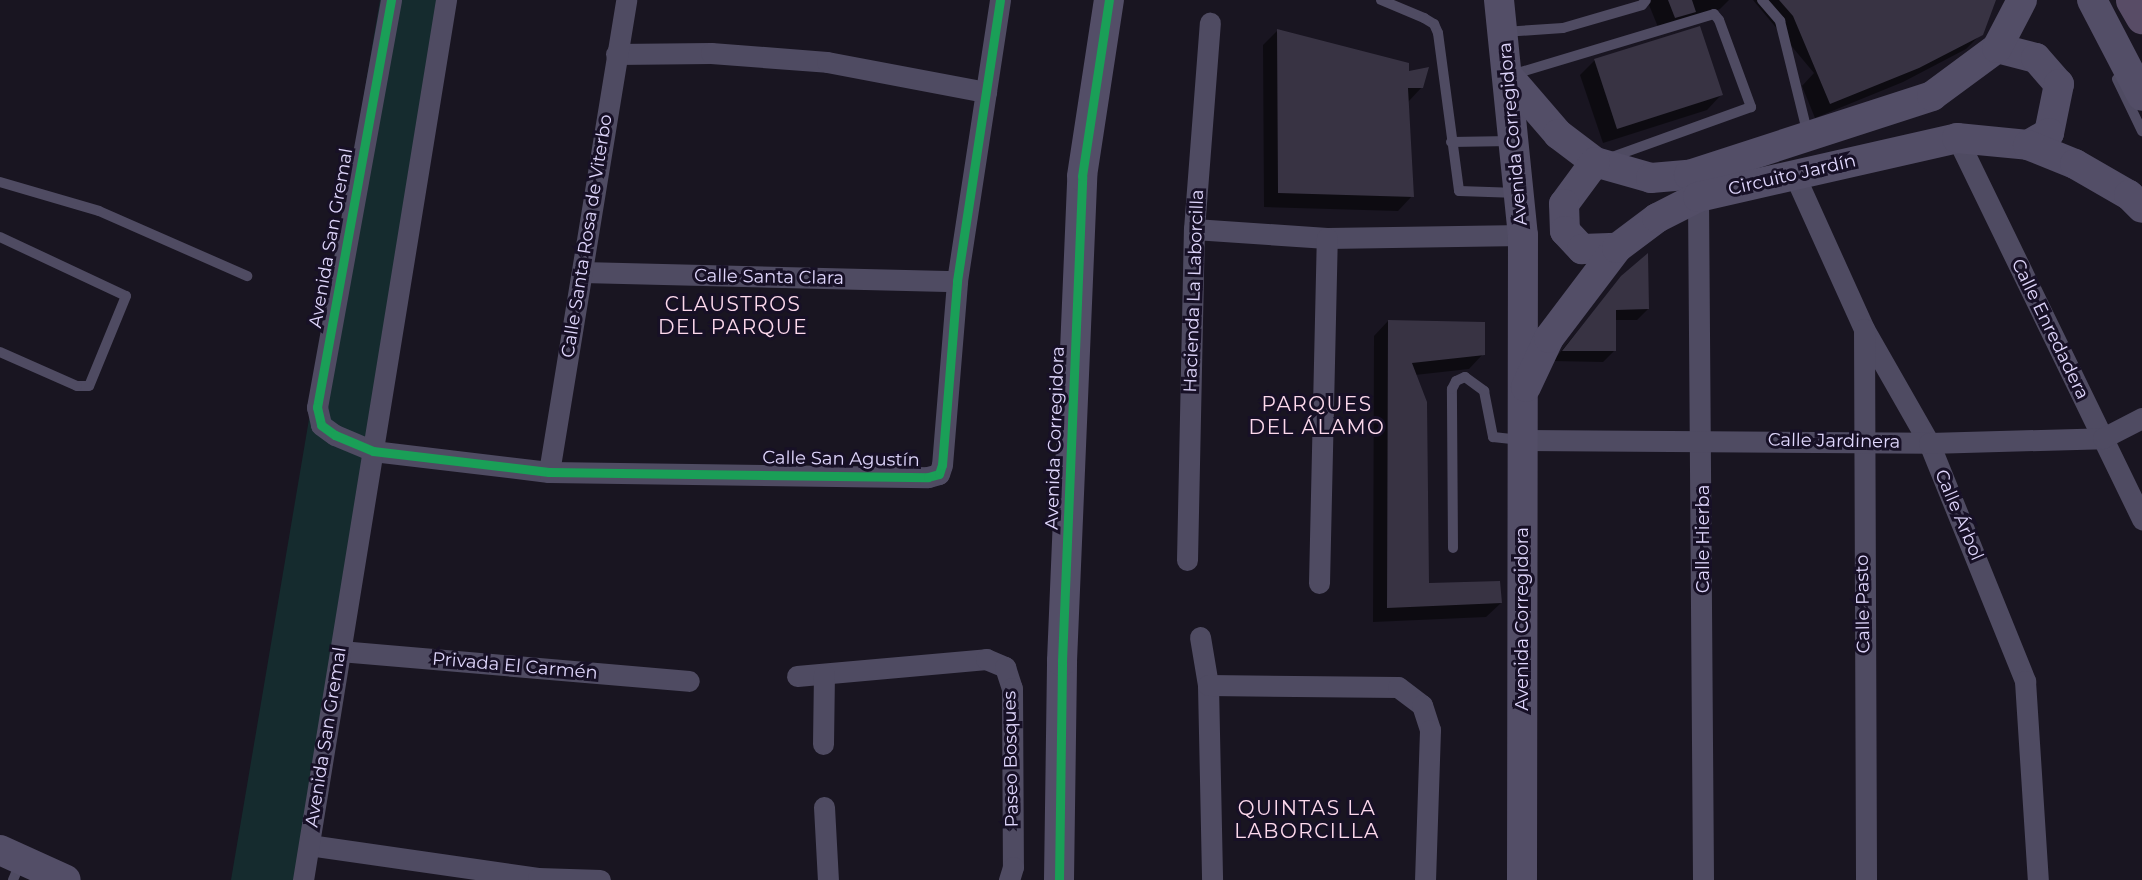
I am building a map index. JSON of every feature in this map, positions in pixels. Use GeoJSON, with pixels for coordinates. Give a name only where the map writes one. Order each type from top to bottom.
{"type":"FeatureCollection","features":[{"type":"Feature","properties":{"kind":"main road","name":"Avenida Corregidora"},"geometry":{"type":"LineString","coordinates":[[1059,880],[1062,661],[1082,176],[1109,0]]}},
{"type":"Feature","properties":{"kind":"main road","name":"Avenida Corregidora"},"geometry":{"type":"LineString","coordinates":[[1499,0],[1523,235],[1522,880]]}},
{"type":"Feature","properties":{"kind":"main road"},"geometry":{"type":"LineString","coordinates":[[2022,0],[1997,48],[2036,58],[2059,84],[2049,133],[2028,145]]}},
{"type":"Feature","properties":{"kind":"main road"},"geometry":{"type":"LineString","coordinates":[[2132,0],[2142,17]]}},
{"type":"Feature","properties":{"kind":"main road"},"geometry":{"type":"LineString","coordinates":[[2092,14],[2142,96]]}},
{"type":"Feature","properties":{"kind":"main road","name":"Circuito Jardín"},"geometry":{"type":"LineString","coordinates":[[1508,76],[1558,134],[1595,162],[1651,178],[1689,175],[1805,140],[1932,96],[1997,48]]}},
{"type":"Feature","properties":{"kind":"main road","name":"Circuito Jardín"},"geometry":{"type":"LineString","coordinates":[[1521,398],[1549,338],[1617,248],[1657,218],[1698,197],[1957,138],[2028,145],[2075,164],[2129,195],[2142,208]]}},
{"type":"Feature","properties":{"kind":"main road"},"geometry":{"type":"LineString","coordinates":[[1595,162],[1564,204],[1565,231],[1582,249],[1617,248]]}},
{"type":"Feature","properties":{"kind":"main road"},"geometry":{"type":"LineString","coordinates":[[8,860],[66,880]]}},
{"type":"Feature","properties":{"kind":"street","name":"Avenida San Gremal"},"geometry":{"type":"LineString","coordinates":[[373,451],[335,435],[321,425],[317,407],[391,0]]}},
{"type":"Feature","properties":{"kind":"street","name":"Avenida San Gremal"},"geometry":{"type":"LineString","coordinates":[[303,880],[446,0]]}},
{"type":"Feature","properties":{"kind":"street","name":"Calle Santa Rosa de Viterbo"},"geometry":{"type":"LineString","coordinates":[[549,472],[626,0]]}},
{"type":"Feature","properties":{"kind":"street","name":"Calle San Agustín"},"geometry":{"type":"LineString","coordinates":[[373,451],[549,472],[928,477],[939,474],[957,281],[1000,0]]}},
{"type":"Feature","properties":{"kind":"street","name":"Hacienda La Laborcilla"},"geometry":{"type":"LineString","coordinates":[[1187,560],[1194,229],[1210,23]]}},
{"type":"Feature","properties":{"kind":"street"},"geometry":{"type":"LineString","coordinates":[[616,54],[711,53],[827,62],[986,92]]}},
{"type":"Feature","properties":{"kind":"street","name":"Calle Enredadera"},"geometry":{"type":"LineString","coordinates":[[1957,138],[2142,519]]}},
{"type":"Feature","properties":{"kind":"street","name":"Calle Árbol"},"geometry":{"type":"LineString","coordinates":[[1794,174],[1864,329],[1929,443],[2025,681],[2038,880]]}},
{"type":"Feature","properties":{"kind":"street","name":"Calle Hierba"},"geometry":{"type":"LineString","coordinates":[[1698,197],[1702,439],[1703,880]]}},
{"type":"Feature","properties":{"kind":"street"},"geometry":{"type":"LineString","coordinates":[[1194,229],[1327,238],[1523,235]]}},
{"type":"Feature","properties":{"kind":"street"},"geometry":{"type":"LineString","coordinates":[[1319,583],[1327,238]]}},
{"type":"Feature","properties":{"kind":"street","name":"Calle Santa Clara"},"geometry":{"type":"LineString","coordinates":[[582,272],[957,281]]}},
{"type":"Feature","properties":{"kind":"street","name":"Calle Pasto"},"geometry":{"type":"LineString","coordinates":[[1864,329],[1862,440],[1866,880]]}},
{"type":"Feature","properties":{"kind":"street","name":"Calle Jardinera"},"geometry":{"type":"LineString","coordinates":[[1522,440],[1862,440],[1929,443],[2103,438],[2142,417]]}},
{"type":"Feature","properties":{"kind":"street"},"geometry":{"type":"LineString","coordinates":[[1200,637],[1208,685],[1212,880]]}},
{"type":"Feature","properties":{"kind":"street","name":"Privada El Carmén"},"geometry":{"type":"LineString","coordinates":[[340,651],[689,681]]}},
{"type":"Feature","properties":{"kind":"street","name":"Paseo Bosques"},"geometry":{"type":"LineString","coordinates":[[797,676],[986,659],[1005,667],[1012,688],[1013,867],[1009,880]]}},
{"type":"Feature","properties":{"kind":"street"},"geometry":{"type":"LineString","coordinates":[[823,744],[824,674]]}},
{"type":"Feature","properties":{"kind":"street"},"geometry":{"type":"LineString","coordinates":[[1208,685],[1398,687],[1422,705],[1430,730],[1425,880]]}},
{"type":"Feature","properties":{"kind":"street"},"geometry":{"type":"LineString","coordinates":[[824,807],[828,880]]}},
{"type":"Feature","properties":{"kind":"street"},"geometry":{"type":"LineString","coordinates":[[309,845],[539,879],[600,880]]}},
{"type":"Feature","properties":{"kind":"street"},"geometry":{"type":"LineString","coordinates":[[1522,880],[1531,880]]}},
{"type":"Feature","properties":{"kind":"lane"},"geometry":{"type":"LineString","coordinates":[[1381,0],[1434,24],[1459,191],[1518,193]]}},
{"type":"Feature","properties":{"kind":"lane"},"geometry":{"type":"LineString","coordinates":[[1504,32],[1563,28],[1642,6],[1646,0]]}},
{"type":"Feature","properties":{"kind":"lane"},"geometry":{"type":"LineString","coordinates":[[1762,0],[1780,21],[1805,140]]}},
{"type":"Feature","properties":{"kind":"lane"},"geometry":{"type":"LineString","coordinates":[[2079,0],[2092,14]]}},
{"type":"Feature","properties":{"kind":"lane"},"geometry":{"type":"LineString","coordinates":[[1508,76],[1714,14],[1719,20],[1751,107],[1595,162]]}},
{"type":"Feature","properties":{"kind":"lane"},"geometry":{"type":"LineString","coordinates":[[2111,68],[2142,132]]}},
{"type":"Feature","properties":{"kind":"lane"},"geometry":{"type":"LineString","coordinates":[[1451,142],[1514,141]]}},
{"type":"Feature","properties":{"kind":"lane"},"geometry":{"type":"LineString","coordinates":[[0,182],[99,211],[247,276]]}},
{"type":"Feature","properties":{"kind":"lane"},"geometry":{"type":"LineString","coordinates":[[0,237],[126,296],[89,386],[77,386],[0,352]]}},
{"type":"Feature","properties":{"kind":"lane"},"geometry":{"type":"LineString","coordinates":[[1453,548],[1452,389],[1456,381],[1465,377],[1484,391],[1493,437],[1522,440]]}},
{"type":"Feature","properties":{"kind":"green space"},"geometry":{"type":"Polygon","coordinates":[[[380,0],[446,0],[303,880],[231,880],[380,0]]]}},
{"type":"Feature","properties":{"kind":"building"},"geometry":{"type":"Polygon","coordinates":[[[1668,0],[1692,0],[1696,12],[1675,18],[1668,0]]]}},
{"type":"Feature","properties":{"kind":"building"},"geometry":{"type":"Polygon","coordinates":[[[1779,0],[1996,0],[1983,35],[1919,68],[1830,104],[1793,16],[1779,0]]]}},
{"type":"Feature","properties":{"kind":"building"},"geometry":{"type":"Polygon","coordinates":[[[1700,26],[1723,95],[1617,129],[1594,59],[1700,26]]]}},
{"type":"Feature","properties":{"kind":"building"},"geometry":{"type":"Polygon","coordinates":[[[1277,29],[1409,63],[1409,71],[1429,67],[1423,88],[1408,88],[1414,197],[1278,193],[1277,29]]]}},
{"type":"Feature","properties":{"kind":"building"},"geometry":{"type":"Polygon","coordinates":[[[1648,253],[1649,309],[1616,310],[1616,351],[1562,351],[1621,276],[1648,253]]]}},
{"type":"Feature","properties":{"kind":"building"},"geometry":{"type":"Polygon","coordinates":[[[1388,320],[1485,322],[1485,355],[1412,363],[1427,402],[1429,583],[1500,581],[1502,603],[1387,608],[1388,320]]]}},
{"type":"Feature","properties":{"kind":"cycle path"},"geometry":{"type":"LineString","coordinates":[[391,0],[317,407],[321,425],[335,435],[373,451],[549,472],[928,477],[939,474],[942,465],[957,281],[1000,0]]}},
{"type":"Feature","properties":{"kind":"cycle path"},"geometry":{"type":"LineString","coordinates":[[1059,880],[1062,661],[1082,176],[1109,0]]}},
{"type":"Feature","properties":{"kind":"district","name":"CLAUSTROS DEL PARQUE"},"geometry":{"type":"Point","coordinates":[733,316]}},
{"type":"Feature","properties":{"kind":"district","name":"PARQUES DEL ÁLAMO"},"geometry":{"type":"Point","coordinates":[1317,416]}},
{"type":"Feature","properties":{"kind":"district","name":"QUINTAS LA LABORCILLA"},"geometry":{"type":"Point","coordinates":[1307,820]}}]}
